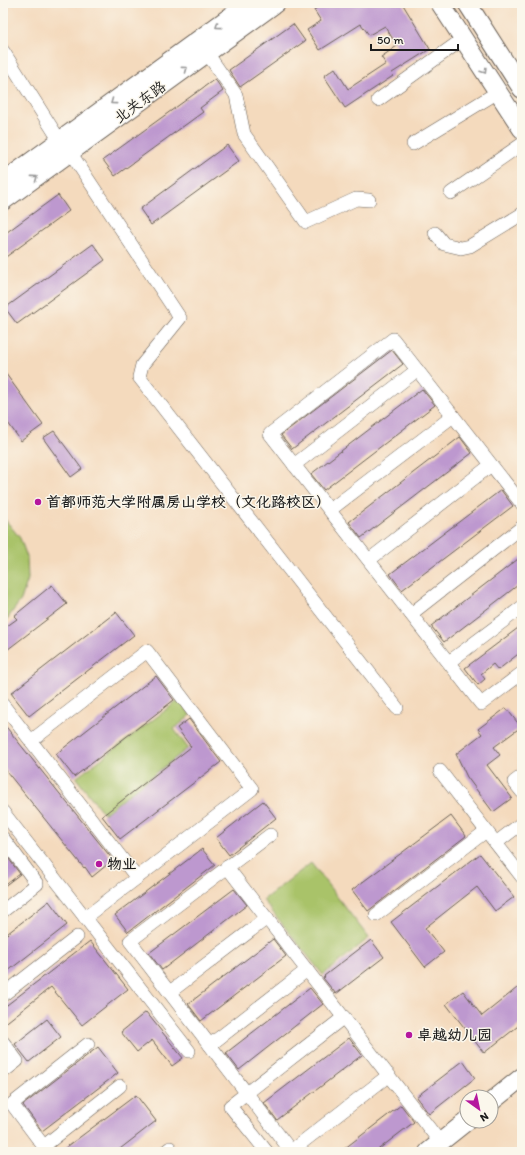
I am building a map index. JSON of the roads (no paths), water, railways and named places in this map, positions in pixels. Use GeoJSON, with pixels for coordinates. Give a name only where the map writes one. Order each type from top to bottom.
{"type":"FeatureCollection","features":[{"type":"Feature","properties":{"kind":"main road","name":"北关东路"},"geometry":{"type":"LineString","coordinates":[[3,200],[65,147],[250,3]]}},
{"type":"Feature","properties":{"kind":"main road","name":"北关东路"},"geometry":{"type":"LineString","coordinates":[[3,182],[65,147],[206,53],[276,3]]}},
{"type":"Feature","properties":{"kind":"main road"},"geometry":{"type":"LineString","coordinates":[[440,3],[522,129]]}},
{"type":"Feature","properties":{"kind":"main road"},"geometry":{"type":"LineString","coordinates":[[467,3],[522,89]]}},
{"type":"Feature","properties":{"kind":"main road"},"geometry":{"type":"LineString","coordinates":[[499,1096],[522,1077]]}},
{"type":"Feature","properties":{"kind":"main road"},"geometry":{"type":"LineString","coordinates":[[434,1147],[459,1127]]}},
{"type":"Feature","properties":{"kind":"street"},"geometry":{"type":"LineString","coordinates":[[378,100],[463,39]]}},
{"type":"Feature","properties":{"kind":"street"},"geometry":{"type":"LineString","coordinates":[[3,51],[65,147],[180,318],[142,365],[139,377],[397,708]]}},
{"type":"Feature","properties":{"kind":"street"},"geometry":{"type":"LineString","coordinates":[[206,53],[236,95],[244,134],[306,222],[356,199],[369,200]]}},
{"type":"Feature","properties":{"kind":"street"},"geometry":{"type":"LineString","coordinates":[[413,144],[498,92]]}},
{"type":"Feature","properties":{"kind":"street"},"geometry":{"type":"LineString","coordinates":[[451,193],[522,144]]}},
{"type":"Feature","properties":{"kind":"street"},"geometry":{"type":"LineString","coordinates":[[435,233],[444,244],[462,248],[470,246],[522,214]]}},
{"type":"Feature","properties":{"kind":"street"},"geometry":{"type":"LineString","coordinates":[[522,504],[393,339],[270,434],[481,704],[522,673]]}},
{"type":"Feature","properties":{"kind":"street"},"geometry":{"type":"LineString","coordinates":[[294,465],[417,370]]}},
{"type":"Feature","properties":{"kind":"street"},"geometry":{"type":"LineString","coordinates":[[330,510],[453,416]]}},
{"type":"Feature","properties":{"kind":"street"},"geometry":{"type":"LineString","coordinates":[[369,560],[492,465]]}},
{"type":"Feature","properties":{"kind":"street"},"geometry":{"type":"LineString","coordinates":[[410,614],[522,527]]}},
{"type":"Feature","properties":{"kind":"street"},"geometry":{"type":"LineString","coordinates":[[449,662],[522,607]]}},
{"type":"Feature","properties":{"kind":"street"},"geometry":{"type":"LineString","coordinates":[[31,741],[147,651],[252,789],[85,918]]}},
{"type":"Feature","properties":{"kind":"street"},"geometry":{"type":"LineString","coordinates":[[3,706],[137,878]]}},
{"type":"Feature","properties":{"kind":"street"},"geometry":{"type":"LineString","coordinates":[[440,771],[522,877]]}},
{"type":"Feature","properties":{"kind":"street"},"geometry":{"type":"LineString","coordinates":[[522,776],[514,782],[522,792]]}},
{"type":"Feature","properties":{"kind":"street"},"geometry":{"type":"LineString","coordinates":[[3,812],[189,1051]]}},
{"type":"Feature","properties":{"kind":"street"},"geometry":{"type":"LineString","coordinates":[[496,843],[522,823]]}},
{"type":"Feature","properties":{"kind":"street"},"geometry":{"type":"LineString","coordinates":[[376,915],[486,831]]}},
{"type":"Feature","properties":{"kind":"street"},"geometry":{"type":"LineString","coordinates":[[270,835],[130,941],[291,1151],[389,1075]]}},
{"type":"Feature","properties":{"kind":"street"},"geometry":{"type":"LineString","coordinates":[[3,838],[37,884],[3,911]]}},
{"type":"Feature","properties":{"kind":"street"},"geometry":{"type":"LineString","coordinates":[[228,867],[389,1075],[434,1147]]}},
{"type":"Feature","properties":{"kind":"street"},"geometry":{"type":"LineString","coordinates":[[170,992],[267,918]]}},
{"type":"Feature","properties":{"kind":"street"},"geometry":{"type":"LineString","coordinates":[[3,995],[77,936]]}},
{"type":"Feature","properties":{"kind":"street"},"geometry":{"type":"LineString","coordinates":[[210,1044],[307,970]]}},
{"type":"Feature","properties":{"kind":"street"},"geometry":{"type":"LineString","coordinates":[[267,1152],[230,1106],[344,1017]]}},
{"type":"Feature","properties":{"kind":"street"},"geometry":{"type":"LineString","coordinates":[[3,1042],[17,1061],[3,1072]]}},
{"type":"Feature","properties":{"kind":"street"},"geometry":{"type":"LineString","coordinates":[[88,1044],[12,1104],[46,1149],[120,1086]]}},
{"type":"Feature","properties":{"kind":"place","name":"首都师范大学附属房山学校（文化路校区）"},"geometry":{"type":"Point","coordinates":[38,502]}},
{"type":"Feature","properties":{"kind":"place","name":"物业"},"geometry":{"type":"Point","coordinates":[99,864]}},
{"type":"Feature","properties":{"kind":"place","name":"卓越幼儿园"},"geometry":{"type":"Point","coordinates":[409,1035]}}]}
